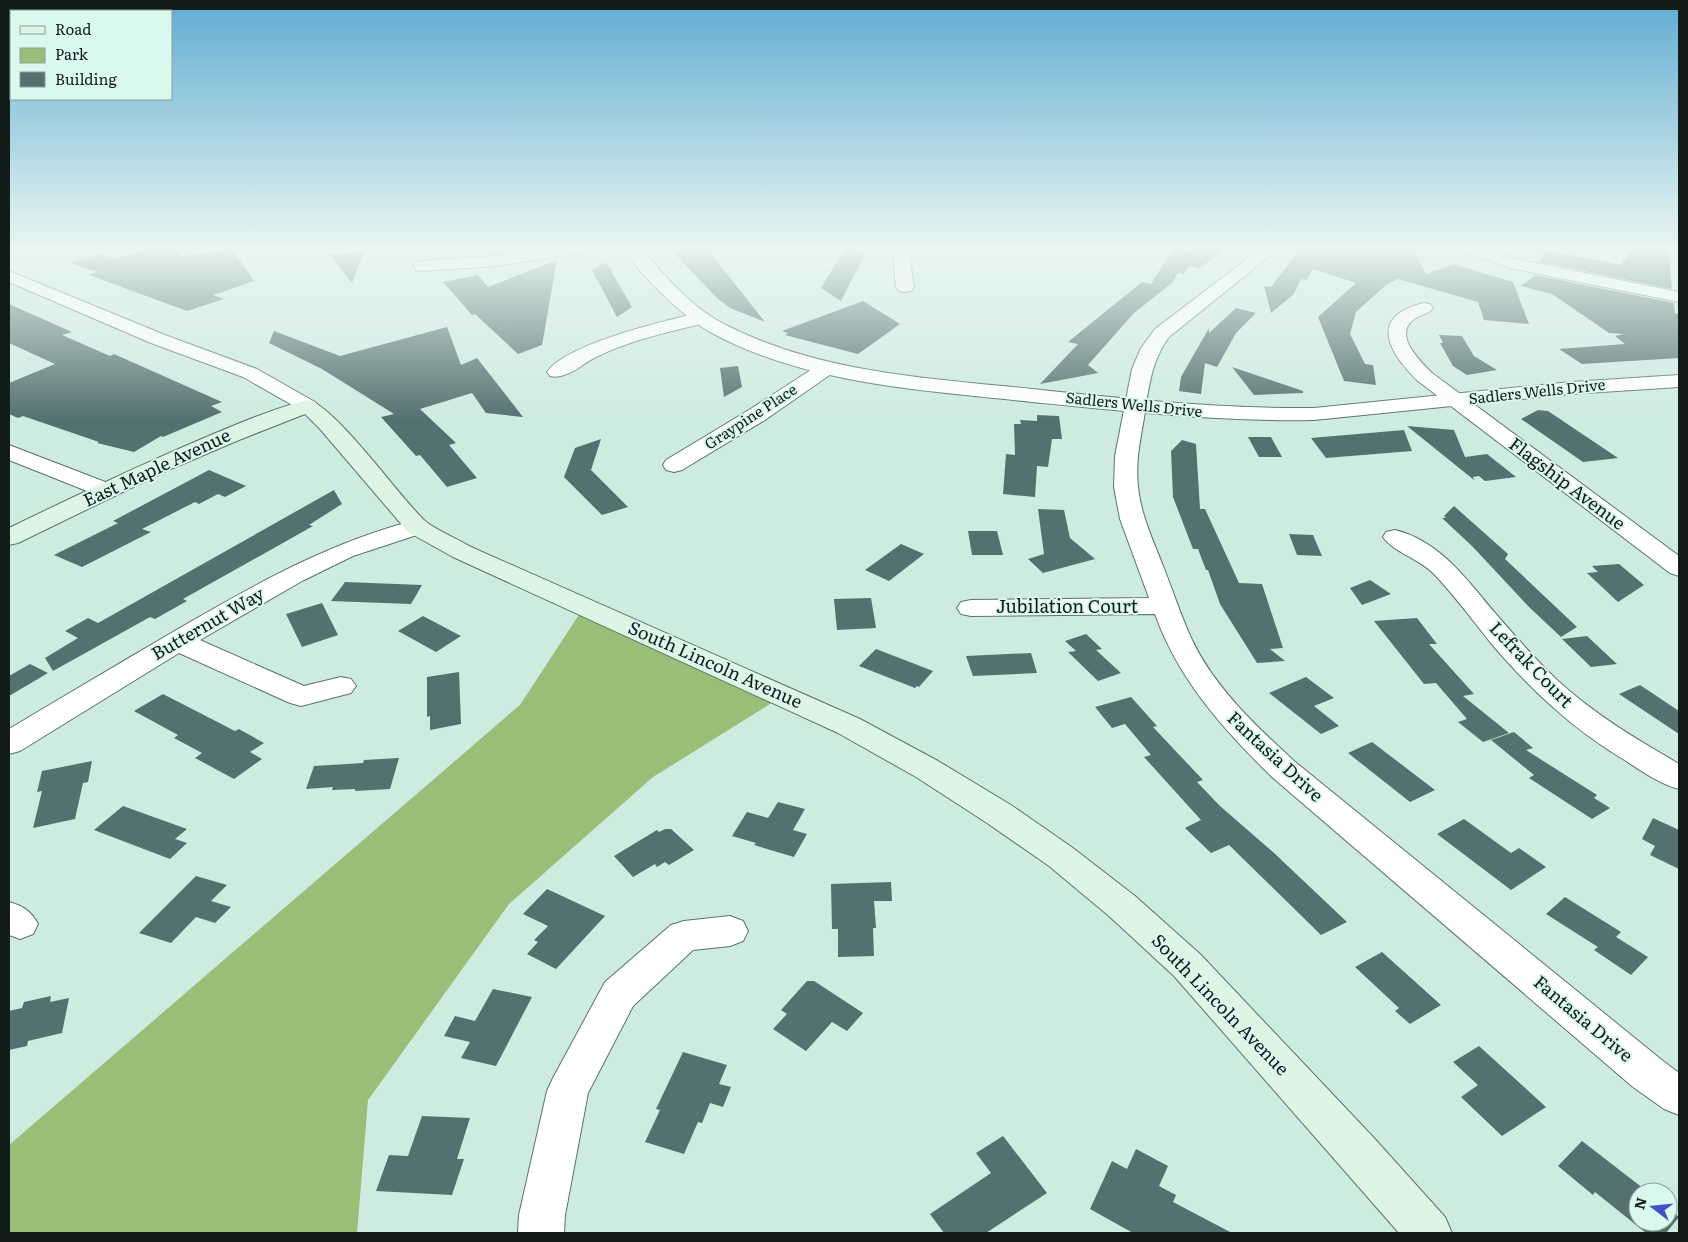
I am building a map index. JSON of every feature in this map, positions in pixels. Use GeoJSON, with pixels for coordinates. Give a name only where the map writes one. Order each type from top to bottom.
{"type":"FeatureCollection","features":[{"type":"Feature","properties":{"kind":"main road","name":"East Maple Avenue"},"geometry":{"type":"LineString","coordinates":[[9,538],[106,490],[247,427],[308,406]]}},
{"type":"Feature","properties":{"kind":"main road","name":"South Lincoln Avenue"},"geometry":{"type":"LineString","coordinates":[[308,406],[328,424],[417,527],[462,552],[849,726],[901,754],[999,814],[1062,857],[1122,906],[1187,965],[1359,1153],[1429,1233]]}},
{"type":"Feature","properties":{"kind":"street","name":"South Lincoln Avenue"},"geometry":{"type":"LineString","coordinates":[[75,304],[158,339],[250,373],[308,406]]}},
{"type":"Feature","properties":{"kind":"street","name":"Sadlers Wells Drive"},"geometry":{"type":"LineString","coordinates":[[684,304],[701,318],[745,342],[827,368],[889,379],[1232,415],[1314,414],[1590,386],[1679,381]]}},
{"type":"Feature","properties":{"kind":"street","name":"Fantasia Drive"},"geometry":{"type":"LineString","coordinates":[[1198,304],[1162,334],[1151,348],[1142,369],[1126,456],[1126,487],[1132,519],[1178,640],[1193,667],[1221,705],[1248,735],[1314,795],[1648,1074],[1679,1096]]}},
{"type":"Feature","properties":{"kind":"street","name":"Flagship Avenue"},"geometry":{"type":"LineString","coordinates":[[1424,308],[1404,316],[1399,322],[1397,329],[1398,340],[1412,365],[1455,400],[1679,568]]}},
{"type":"Feature","properties":{"kind":"street"},"geometry":{"type":"LineString","coordinates":[[557,372],[585,354],[608,344],[701,318]]}},
{"type":"Feature","properties":{"kind":"street","name":"Graypine Place"},"geometry":{"type":"LineString","coordinates":[[674,465],[757,415],[827,368]]}},
{"type":"Feature","properties":{"kind":"street"},"geometry":{"type":"LineString","coordinates":[[9,452],[106,490]]}},
{"type":"Feature","properties":{"kind":"street","name":"Butternut Way"},"geometry":{"type":"LineString","coordinates":[[9,743],[177,641],[293,575],[344,551],[417,527]]}},
{"type":"Feature","properties":{"kind":"street","name":"Lefrak Court"},"geometry":{"type":"LineString","coordinates":[[1395,537],[1427,555],[1443,568],[1537,676],[1564,702],[1604,733],[1679,778]]}},
{"type":"Feature","properties":{"kind":"street","name":"Jubilation Court"},"geometry":{"type":"LineString","coordinates":[[971,608],[1164,606]]}},
{"type":"Feature","properties":{"kind":"street"},"geometry":{"type":"LineString","coordinates":[[177,641],[301,696],[341,686]]}},
{"type":"Feature","properties":{"kind":"street"},"geometry":{"type":"LineString","coordinates":[[541,1233],[542,1215],[568,1091],[620,994],[684,936],[730,931]]}},
{"type":"Feature","properties":{"kind":"green space"},"geometry":{"type":"Polygon","coordinates":[[[584,607],[783,696],[653,777],[509,904],[368,1100],[357,1233],[9,1233],[9,1145],[520,705],[584,607]]]}},
{"type":"Feature","properties":{"kind":"building"},"geometry":{"type":"Polygon","coordinates":[[[9,304],[72,332],[62,335],[110,356],[114,354],[222,402],[211,406],[222,412],[163,437],[161,436],[134,452],[97,443],[99,442],[23,416],[18,418],[9,414],[9,383],[55,364],[9,343],[9,304]]]}},
{"type":"Feature","properties":{"kind":"building"},"geometry":{"type":"Polygon","coordinates":[[[168,304],[209,304],[187,311],[168,304]]]}},
{"type":"Feature","properties":{"kind":"building"},"geometry":{"type":"Polygon","coordinates":[[[462,304],[549,304],[542,345],[518,354],[475,314],[472,315],[462,304]]]}},
{"type":"Feature","properties":{"kind":"building"},"geometry":{"type":"Polygon","coordinates":[[[610,304],[630,304],[632,307],[617,317],[610,304]]]}},
{"type":"Feature","properties":{"kind":"building"},"geometry":{"type":"Polygon","coordinates":[[[725,304],[751,304],[765,322],[730,308],[725,304]]]}},
{"type":"Feature","properties":{"kind":"building"},"geometry":{"type":"Polygon","coordinates":[[[855,304],[868,304],[900,324],[858,354],[785,335],[788,333],[782,331],[855,304]]]}},
{"type":"Feature","properties":{"kind":"building"},"geometry":{"type":"Polygon","coordinates":[[[1115,304],[1145,304],[1134,313],[1088,365],[1098,373],[1040,384],[1078,344],[1068,342],[1115,304]]]}},
{"type":"Feature","properties":{"kind":"building"},"geometry":{"type":"Polygon","coordinates":[[[1269,304],[1282,304],[1271,313],[1269,304]]]}},
{"type":"Feature","properties":{"kind":"building"},"geometry":{"type":"Polygon","coordinates":[[[1333,304],[1365,304],[1356,312],[1350,334],[1365,364],[1373,365],[1376,385],[1344,381],[1318,317],[1333,304]]]}},
{"type":"Feature","properties":{"kind":"building"},"geometry":{"type":"Polygon","coordinates":[[[1479,304],[1521,304],[1529,324],[1484,320],[1479,304]]]}},
{"type":"Feature","properties":{"kind":"building"},"geometry":{"type":"Polygon","coordinates":[[[1567,304],[1674,304],[1675,313],[1679,314],[1679,358],[1582,364],[1559,349],[1625,344],[1615,336],[1624,334],[1609,333],[1567,304]]]}},
{"type":"Feature","properties":{"kind":"building"},"geometry":{"type":"Polygon","coordinates":[[[1236,308],[1256,313],[1236,333],[1217,367],[1205,363],[1201,394],[1179,391],[1181,377],[1209,328],[1209,333],[1236,308]]]}},
{"type":"Feature","properties":{"kind":"building"},"geometry":{"type":"Polygon","coordinates":[[[447,327],[461,365],[477,358],[523,417],[486,413],[472,393],[420,409],[456,443],[449,445],[477,478],[447,487],[420,455],[416,456],[381,417],[394,414],[322,369],[269,343],[274,331],[340,356],[447,327]]]}},
{"type":"Feature","properties":{"kind":"building"},"geometry":{"type":"Polygon","coordinates":[[[1439,335],[1462,336],[1474,356],[1497,370],[1467,375],[1453,366],[1440,343],[1443,343],[1439,335]]]}},
{"type":"Feature","properties":{"kind":"building"},"geometry":{"type":"Polygon","coordinates":[[[738,366],[742,387],[724,397],[720,368],[738,366]]]}},
{"type":"Feature","properties":{"kind":"building"},"geometry":{"type":"Polygon","coordinates":[[[1232,367],[1303,391],[1303,393],[1254,395],[1232,367]]]}},
{"type":"Feature","properties":{"kind":"building"},"geometry":{"type":"Polygon","coordinates":[[[1538,410],[1548,411],[1618,458],[1583,462],[1521,419],[1538,410]]]}},
{"type":"Feature","properties":{"kind":"building"},"geometry":{"type":"Polygon","coordinates":[[[1037,415],[1059,416],[1062,439],[1052,439],[1048,467],[1037,466],[1035,497],[1003,494],[1006,454],[1015,455],[1014,424],[1021,424],[1020,420],[1037,421],[1037,415]]]}},
{"type":"Feature","properties":{"kind":"building"},"geometry":{"type":"Polygon","coordinates":[[[1407,426],[1454,430],[1465,457],[1487,454],[1516,477],[1485,481],[1479,476],[1473,477],[1474,480],[1407,426]]]}},
{"type":"Feature","properties":{"kind":"building"},"geometry":{"type":"Polygon","coordinates":[[[1404,430],[1412,451],[1326,458],[1311,438],[1404,430]]]}},
{"type":"Feature","properties":{"kind":"building"},"geometry":{"type":"Polygon","coordinates":[[[1248,437],[1271,437],[1282,457],[1259,457],[1248,437]]]}},
{"type":"Feature","properties":{"kind":"building"},"geometry":{"type":"Polygon","coordinates":[[[601,439],[591,470],[628,507],[602,515],[564,477],[575,448],[601,439]]]}},
{"type":"Feature","properties":{"kind":"building"},"geometry":{"type":"Polygon","coordinates":[[[1182,440],[1196,444],[1200,509],[1205,509],[1239,583],[1262,584],[1283,648],[1270,649],[1285,661],[1257,663],[1220,604],[1198,549],[1193,549],[1173,497],[1171,451],[1182,440]]]}},
{"type":"Feature","properties":{"kind":"building"},"geometry":{"type":"Polygon","coordinates":[[[209,470],[246,486],[225,497],[218,494],[199,504],[195,502],[142,529],[151,532],[82,567],[54,555],[118,523],[113,521],[209,470]]]}},
{"type":"Feature","properties":{"kind":"building"},"geometry":{"type":"Polygon","coordinates":[[[334,490],[342,504],[309,525],[313,526],[183,599],[187,601],[155,619],[150,617],[53,671],[45,658],[78,638],[65,631],[88,618],[98,623],[334,490]]]}},
{"type":"Feature","properties":{"kind":"building"},"geometry":{"type":"Polygon","coordinates":[[[1454,506],[1508,554],[1505,559],[1577,627],[1561,637],[1529,607],[1472,546],[1442,518],[1446,518],[1444,516],[1454,506]]]}},
{"type":"Feature","properties":{"kind":"building"},"geometry":{"type":"Polygon","coordinates":[[[1038,509],[1064,510],[1070,538],[1095,559],[1043,573],[1028,559],[1044,554],[1038,509]]]}},
{"type":"Feature","properties":{"kind":"building"},"geometry":{"type":"Polygon","coordinates":[[[968,531],[997,531],[1003,555],[972,555],[968,531]]]}},
{"type":"Feature","properties":{"kind":"building"},"geometry":{"type":"Polygon","coordinates":[[[1289,534],[1313,535],[1322,556],[1297,555],[1289,534]]]}},
{"type":"Feature","properties":{"kind":"building"},"geometry":{"type":"Polygon","coordinates":[[[901,544],[924,554],[889,581],[865,570],[901,544]]]}},
{"type":"Feature","properties":{"kind":"building"},"geometry":{"type":"Polygon","coordinates":[[[1619,564],[1644,585],[1618,602],[1587,573],[1598,572],[1592,566],[1619,564]]]}},
{"type":"Feature","properties":{"kind":"building"},"geometry":{"type":"Polygon","coordinates":[[[1370,580],[1391,594],[1362,605],[1350,588],[1370,580]]]}},
{"type":"Feature","properties":{"kind":"building"},"geometry":{"type":"Polygon","coordinates":[[[345,582],[422,585],[411,604],[331,601],[345,582]]]}},
{"type":"Feature","properties":{"kind":"building"},"geometry":{"type":"Polygon","coordinates":[[[871,598],[876,628],[837,630],[834,599],[871,598]]]}},
{"type":"Feature","properties":{"kind":"building"},"geometry":{"type":"Polygon","coordinates":[[[322,603],[338,635],[302,647],[286,614],[322,603]]]}},
{"type":"Feature","properties":{"kind":"building"},"geometry":{"type":"Polygon","coordinates":[[[423,616],[461,636],[436,652],[398,631],[423,616]]]}},
{"type":"Feature","properties":{"kind":"building"},"geometry":{"type":"Polygon","coordinates":[[[1417,618],[1437,644],[1429,644],[1474,694],[1463,696],[1509,733],[1483,742],[1458,722],[1467,719],[1436,683],[1424,684],[1374,621],[1417,618]]]}},
{"type":"Feature","properties":{"kind":"building"},"geometry":{"type":"Polygon","coordinates":[[[1086,634],[1102,649],[1096,650],[1121,673],[1098,681],[1068,652],[1076,651],[1065,641],[1086,634]]]}},
{"type":"Feature","properties":{"kind":"building"},"geometry":{"type":"Polygon","coordinates":[[[1587,636],[1617,664],[1591,667],[1562,639],[1587,636]]]}},
{"type":"Feature","properties":{"kind":"building"},"geometry":{"type":"Polygon","coordinates":[[[876,649],[933,671],[919,687],[915,688],[859,666],[876,649]]]}},
{"type":"Feature","properties":{"kind":"building"},"geometry":{"type":"Polygon","coordinates":[[[1031,653],[1037,673],[973,676],[966,656],[1031,653]]]}},
{"type":"Feature","properties":{"kind":"building"},"geometry":{"type":"Polygon","coordinates":[[[30,664],[48,673],[9,696],[9,676],[30,664]]]}},
{"type":"Feature","properties":{"kind":"building"},"geometry":{"type":"Polygon","coordinates":[[[459,672],[461,724],[430,730],[430,716],[427,717],[427,677],[459,672]]]}},
{"type":"Feature","properties":{"kind":"building"},"geometry":{"type":"Polygon","coordinates":[[[1306,677],[1334,698],[1314,706],[1339,726],[1321,734],[1269,693],[1306,677]]]}},
{"type":"Feature","properties":{"kind":"building"},"geometry":{"type":"Polygon","coordinates":[[[1640,685],[1679,711],[1679,734],[1619,694],[1640,685]]]}},
{"type":"Feature","properties":{"kind":"building"},"geometry":{"type":"Polygon","coordinates":[[[163,694],[235,731],[239,729],[264,743],[250,752],[262,759],[234,779],[195,758],[202,753],[174,738],[178,735],[134,711],[163,694]]]}},
{"type":"Feature","properties":{"kind":"building"},"geometry":{"type":"Polygon","coordinates":[[[1131,697],[1157,726],[1153,727],[1203,780],[1197,782],[1220,806],[1273,852],[1347,922],[1321,935],[1229,845],[1211,853],[1185,828],[1201,820],[1144,757],[1151,755],[1125,724],[1112,728],[1095,707],[1131,697]]]}},
{"type":"Feature","properties":{"kind":"building"},"geometry":{"type":"Polygon","coordinates":[[[1514,732],[1533,748],[1526,750],[1597,795],[1594,798],[1610,808],[1592,819],[1529,778],[1534,775],[1491,740],[1514,732]]]}},
{"type":"Feature","properties":{"kind":"building"},"geometry":{"type":"Polygon","coordinates":[[[1372,742],[1435,790],[1410,802],[1348,753],[1372,742]]]}},
{"type":"Feature","properties":{"kind":"building"},"geometry":{"type":"Polygon","coordinates":[[[399,758],[390,789],[355,791],[355,789],[332,790],[333,787],[306,789],[314,766],[363,763],[364,760],[399,758]]]}},
{"type":"Feature","properties":{"kind":"building"},"geometry":{"type":"Polygon","coordinates":[[[92,761],[88,782],[83,783],[75,819],[33,828],[42,791],[37,792],[42,771],[92,761]]]}},
{"type":"Feature","properties":{"kind":"building"},"geometry":{"type":"Polygon","coordinates":[[[778,802],[805,809],[793,830],[807,834],[794,857],[732,836],[747,812],[768,818],[778,802]]]}},
{"type":"Feature","properties":{"kind":"building"},"geometry":{"type":"Polygon","coordinates":[[[123,806],[187,829],[175,839],[187,843],[170,859],[94,830],[123,806]]]}},
{"type":"Feature","properties":{"kind":"building"},"geometry":{"type":"Polygon","coordinates":[[[1653,818],[1679,830],[1679,869],[1650,855],[1655,846],[1642,839],[1653,818]]]}},
{"type":"Feature","properties":{"kind":"building"},"geometry":{"type":"Polygon","coordinates":[[[1464,819],[1511,853],[1519,848],[1546,867],[1511,890],[1437,834],[1464,819]]]}},
{"type":"Feature","properties":{"kind":"building"},"geometry":{"type":"Polygon","coordinates":[[[671,829],[694,850],[669,865],[665,862],[657,867],[655,864],[633,877],[614,856],[657,830],[659,832],[671,829]]]}},
{"type":"Feature","properties":{"kind":"building"},"geometry":{"type":"Polygon","coordinates":[[[196,876],[227,885],[211,901],[231,907],[215,923],[196,917],[171,943],[139,933],[196,876]]]}},
{"type":"Feature","properties":{"kind":"building"},"geometry":{"type":"Polygon","coordinates":[[[891,882],[892,901],[874,901],[876,928],[873,928],[874,956],[838,957],[838,929],[832,929],[831,884],[891,882]]]}},
{"type":"Feature","properties":{"kind":"building"},"geometry":{"type":"Polygon","coordinates":[[[547,889],[605,916],[556,969],[527,954],[538,942],[534,940],[548,926],[523,914],[547,889]]]}},
{"type":"Feature","properties":{"kind":"building"},"geometry":{"type":"Polygon","coordinates":[[[1565,897],[1621,932],[1616,937],[1648,957],[1631,975],[1594,950],[1598,947],[1546,914],[1565,897]]]}},
{"type":"Feature","properties":{"kind":"building"},"geometry":{"type":"Polygon","coordinates":[[[1382,952],[1441,1005],[1410,1024],[1395,1011],[1399,1008],[1355,967],[1382,952]]]}},
{"type":"Feature","properties":{"kind":"building"},"geometry":{"type":"Polygon","coordinates":[[[807,981],[814,981],[863,1013],[847,1031],[832,1022],[806,1051],[773,1029],[787,1014],[781,1010],[807,981]]]}},
{"type":"Feature","properties":{"kind":"building"},"geometry":{"type":"Polygon","coordinates":[[[493,989],[532,997],[496,1066],[461,1058],[470,1042],[444,1036],[455,1016],[475,1021],[493,989]]]}},
{"type":"Feature","properties":{"kind":"building"},"geometry":{"type":"Polygon","coordinates":[[[51,996],[50,1002],[69,998],[62,1033],[28,1041],[27,1046],[9,1050],[9,1011],[22,1008],[24,1002],[51,996]]]}},
{"type":"Feature","properties":{"kind":"building"},"geometry":{"type":"Polygon","coordinates":[[[1479,1046],[1546,1107],[1502,1136],[1461,1097],[1478,1085],[1453,1062],[1479,1046]]]}},
{"type":"Feature","properties":{"kind":"building"},"geometry":{"type":"Polygon","coordinates":[[[683,1052],[727,1065],[719,1084],[731,1087],[723,1107],[710,1103],[702,1123],[698,1122],[684,1154],[645,1142],[660,1110],[656,1109],[683,1052]]]}},
{"type":"Feature","properties":{"kind":"building"},"geometry":{"type":"Polygon","coordinates":[[[422,1116],[470,1118],[457,1159],[464,1159],[452,1195],[376,1191],[389,1155],[408,1156],[422,1116]]]}},
{"type":"Feature","properties":{"kind":"building"},"geometry":{"type":"Polygon","coordinates":[[[1003,1136],[1047,1193],[986,1233],[944,1233],[930,1214],[991,1173],[976,1153],[1003,1136]]]}},
{"type":"Feature","properties":{"kind":"building"},"geometry":{"type":"Polygon","coordinates":[[[1582,1141],[1635,1182],[1628,1182],[1628,1219],[1595,1192],[1593,1195],[1558,1166],[1582,1141]]]}},
{"type":"Feature","properties":{"kind":"building"},"geometry":{"type":"Polygon","coordinates":[[[1136,1149],[1168,1166],[1159,1186],[1176,1195],[1173,1202],[1232,1233],[1133,1233],[1090,1209],[1112,1161],[1127,1169],[1136,1149]]]}},
{"type":"Feature","properties":{"kind":"building"},"geometry":{"type":"Polygon","coordinates":[[[1645,1232],[1667,1232],[1666,1233],[1645,1232]]]}}]}
